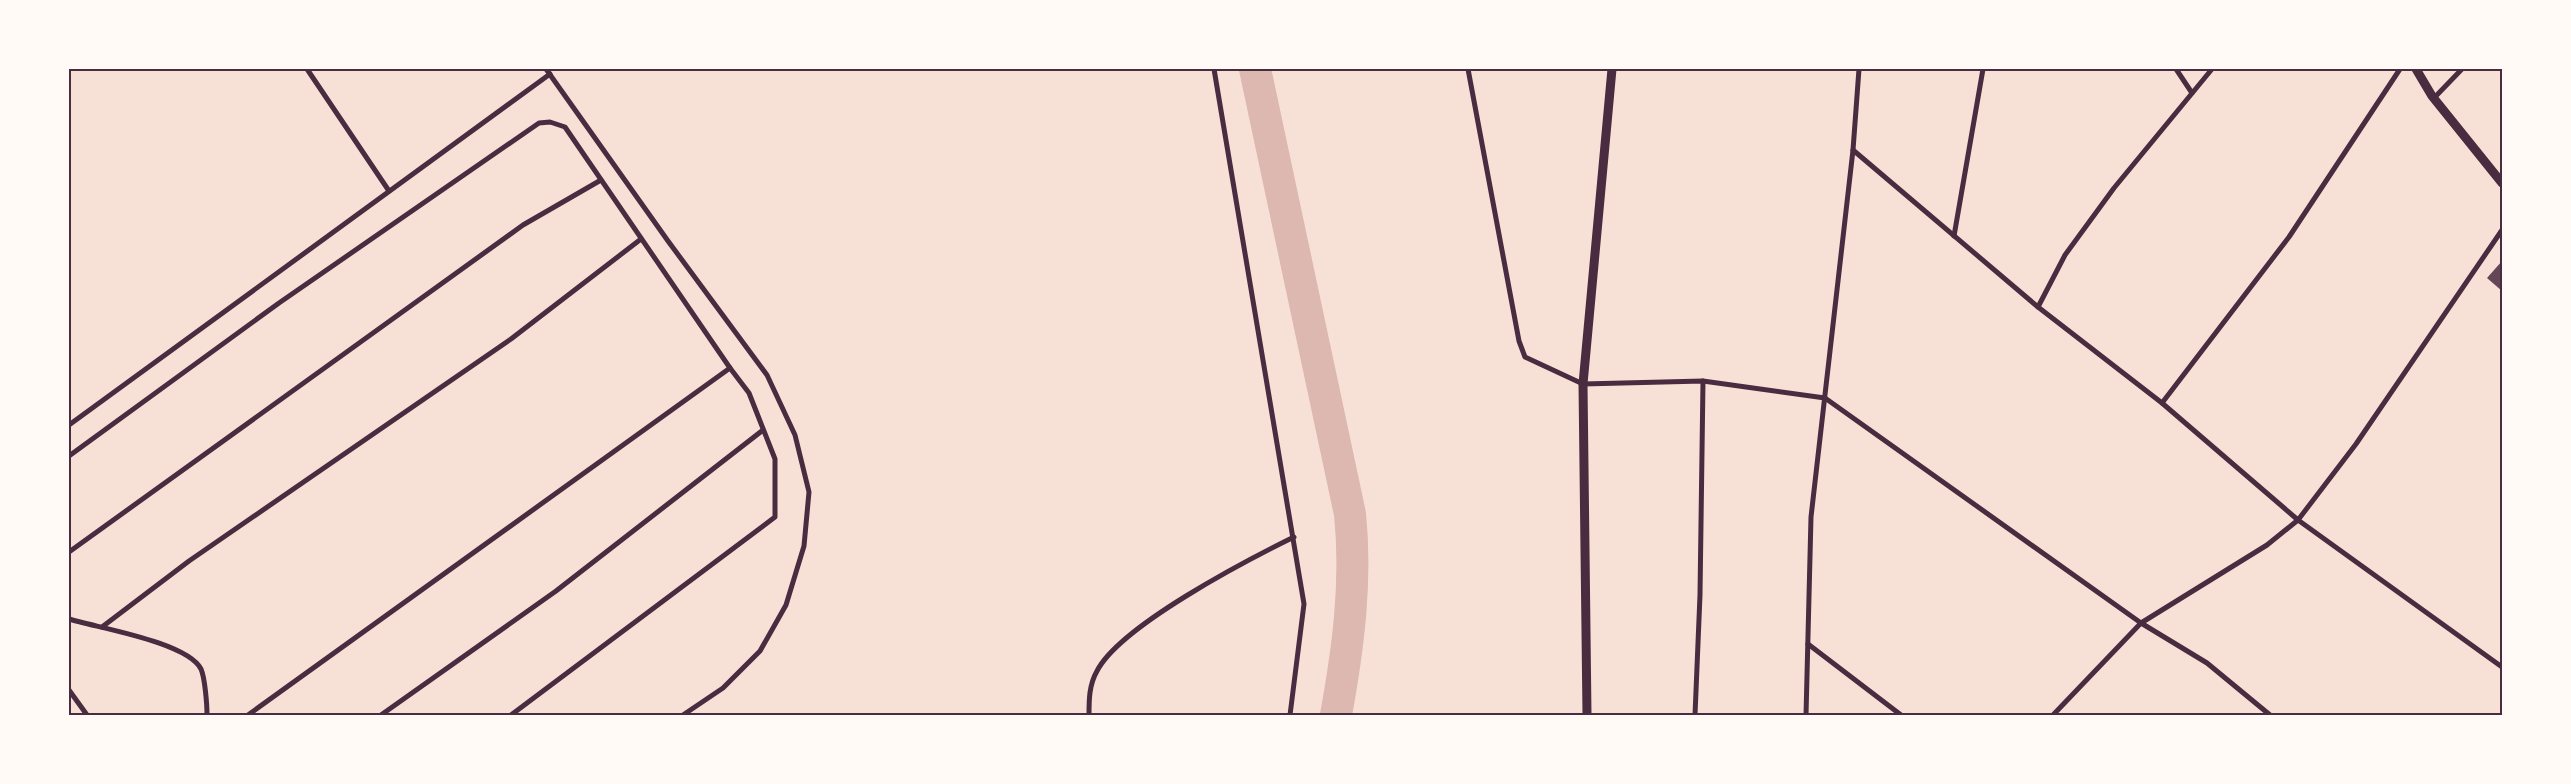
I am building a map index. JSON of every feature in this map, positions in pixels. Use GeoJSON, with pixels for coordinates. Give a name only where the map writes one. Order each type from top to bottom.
{"type":"FeatureCollection","features":[{"type":"Feature","properties":{"kind":"street"},"geometry":{"type":"LineString","coordinates":[[307,69],[389,191]]}},
{"type":"Feature","properties":{"kind":"street"},"geometry":{"type":"LineString","coordinates":[[546,69],[668,241],[768,375],[795,435],[809,492],[804,546],[786,605],[760,651],[723,688],[683,715]]}},
{"type":"Feature","properties":{"kind":"street"},"geometry":{"type":"LineString","coordinates":[[1214,69],[1304,604],[1290,715]]}},
{"type":"Feature","properties":{"kind":"street"},"geometry":{"type":"LineString","coordinates":[[1468,69],[1519,341],[1525,357],[1583,384],[1703,381],[1825,398],[2141,623],[2207,663],[2270,715]]}},
{"type":"Feature","properties":{"kind":"street"},"geometry":{"type":"LineString","coordinates":[[1587,715],[1583,384],[1612,69]]}},
{"type":"Feature","properties":{"kind":"street"},"geometry":{"type":"LineString","coordinates":[[1806,715],[1811,517],[1853,150],[1859,69]]}},
{"type":"Feature","properties":{"kind":"street"},"geometry":{"type":"LineString","coordinates":[[1954,236],[1983,69]]}},
{"type":"Feature","properties":{"kind":"street"},"geometry":{"type":"LineString","coordinates":[[2176,69],[2192,93]]}},
{"type":"Feature","properties":{"kind":"street"},"geometry":{"type":"LineString","coordinates":[[2038,307],[2071,247],[2114,188],[2212,69]]}},
{"type":"Feature","properties":{"kind":"street"},"geometry":{"type":"LineString","coordinates":[[2162,403],[2289,237],[2400,69]]}},
{"type":"Feature","properties":{"kind":"street"},"geometry":{"type":"LineString","coordinates":[[2416,69],[2434,98],[2502,183]]}},
{"type":"Feature","properties":{"kind":"street"},"geometry":{"type":"LineString","coordinates":[[2434,98],[2462,69]]}},
{"type":"Feature","properties":{"kind":"street"},"geometry":{"type":"LineString","coordinates":[[69,426],[550,74]]}},
{"type":"Feature","properties":{"kind":"street"},"geometry":{"type":"LineString","coordinates":[[69,456],[279,303],[539,123],[550,122],[565,127],[730,368],[749,392],[775,459],[775,517],[511,715]]}},
{"type":"Feature","properties":{"kind":"street"},"geometry":{"type":"LineString","coordinates":[[1853,150],[2038,307],[2162,403],[2298,520],[2502,667]]}},
{"type":"Feature","properties":{"kind":"street"},"geometry":{"type":"LineString","coordinates":[[69,552],[523,225],[601,180]]}},
{"type":"Feature","properties":{"kind":"street"},"geometry":{"type":"LineString","coordinates":[[2053,715],[2141,623],[2267,545],[2298,520],[2356,444],[2502,230]]}},
{"type":"Feature","properties":{"kind":"street"},"geometry":{"type":"LineString","coordinates":[[102,627],[189,560],[511,340],[641,239]]}},
{"type":"Feature","properties":{"kind":"street"},"geometry":{"type":"LineString","coordinates":[[248,715],[730,368]]}},
{"type":"Feature","properties":{"kind":"street"},"geometry":{"type":"LineString","coordinates":[[1694,715],[1700,595],[1703,381]]}},
{"type":"Feature","properties":{"kind":"street"},"geometry":{"type":"LineString","coordinates":[[381,715],[556,591],[763,430]]}},
{"type":"Feature","properties":{"kind":"street"},"geometry":{"type":"LineString","coordinates":[[1090,715],[1089,695],[1096,671],[1110,652],[1145,623],[1219,578],[1294,537]]}},
{"type":"Feature","properties":{"kind":"street"},"geometry":{"type":"LineString","coordinates":[[69,619],[170,647],[187,655],[201,669],[207,715]]}},
{"type":"Feature","properties":{"kind":"street"},"geometry":{"type":"LineString","coordinates":[[1808,644],[1901,715]]}},
{"type":"Feature","properties":{"kind":"street"},"geometry":{"type":"LineString","coordinates":[[69,690],[87,715]]}},
{"type":"Feature","properties":{"kind":"building"},"geometry":{"type":"Polygon","coordinates":[[[2502,261],[2502,291],[2487,278],[2502,261]]]}},
{"type":"Feature","properties":{"kind":"waterway"},"geometry":{"type":"LineString","coordinates":[[1255,69],[1350,514],[1352,590],[1344,665],[1336,715]]}}]}
